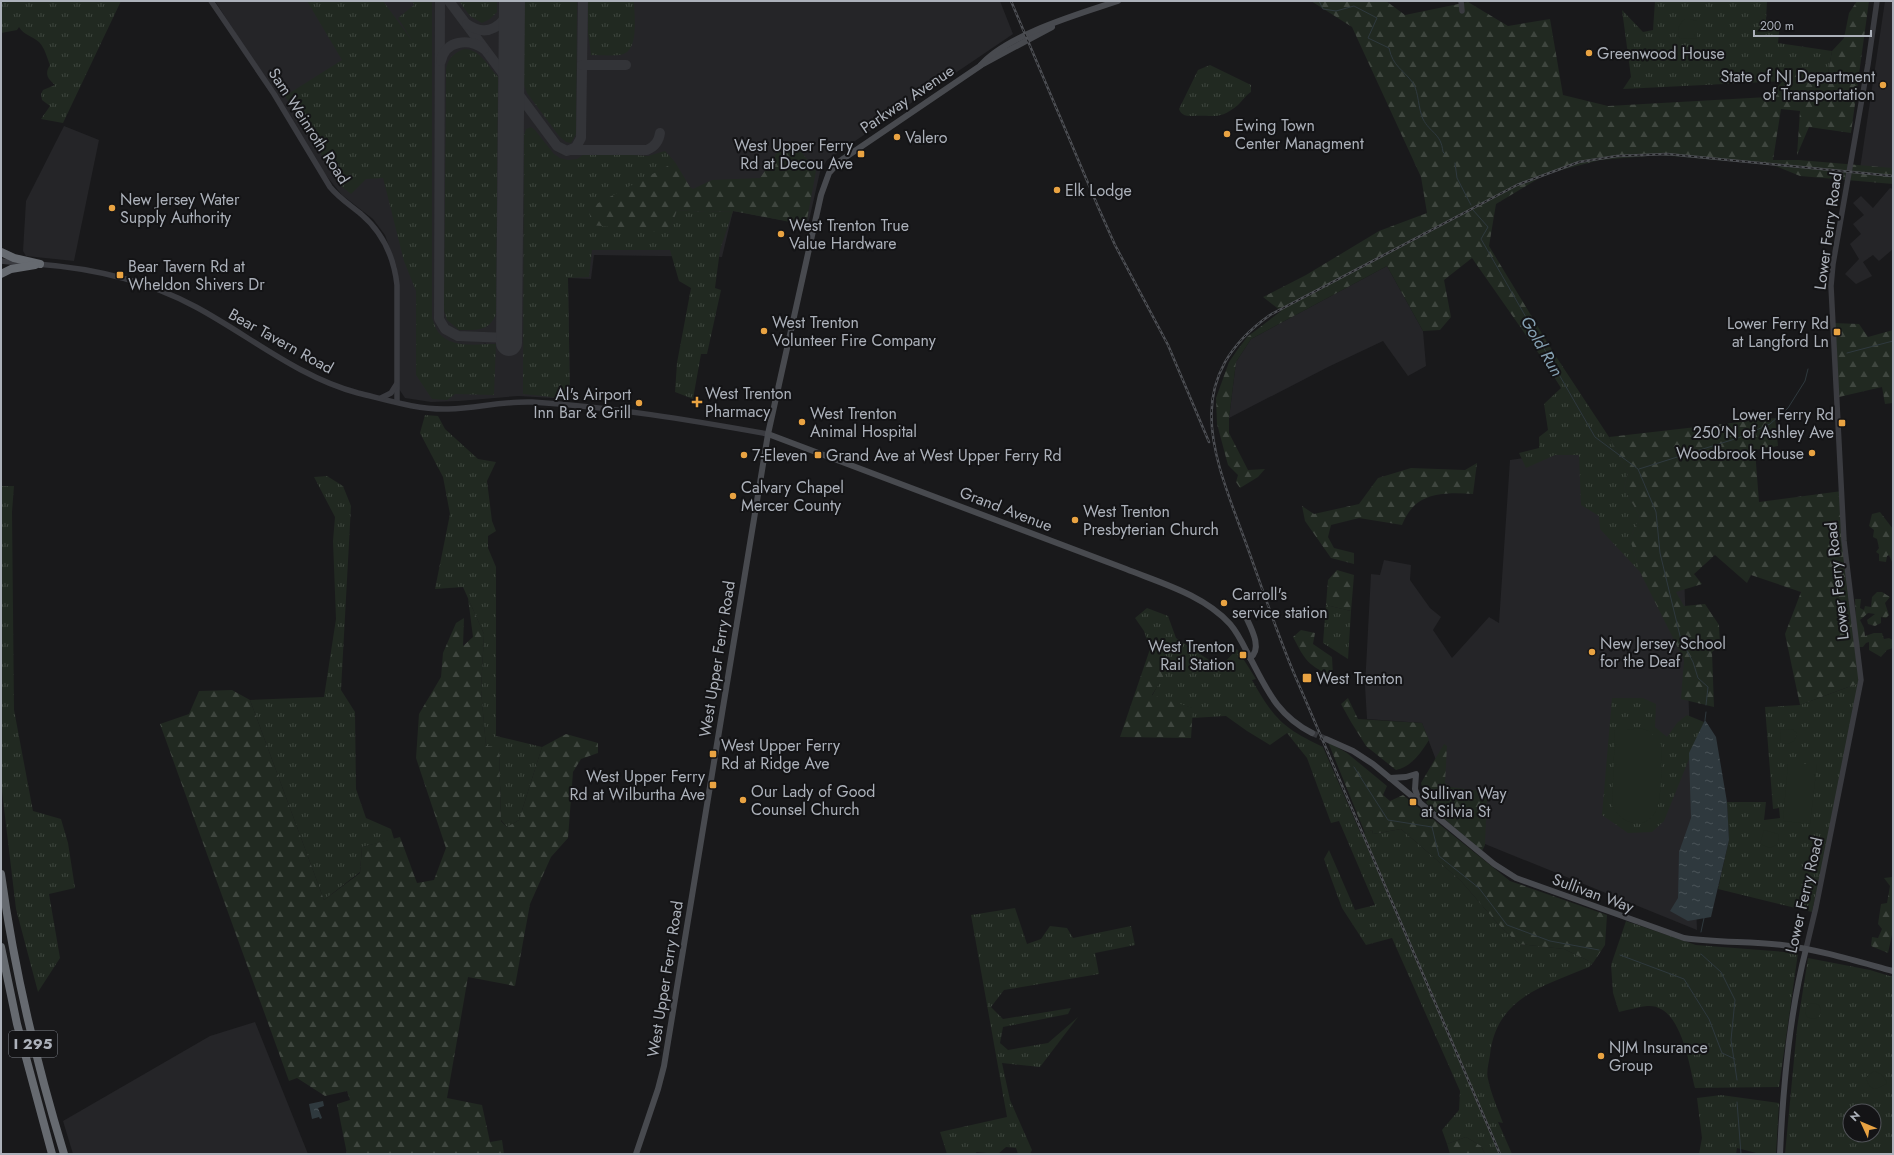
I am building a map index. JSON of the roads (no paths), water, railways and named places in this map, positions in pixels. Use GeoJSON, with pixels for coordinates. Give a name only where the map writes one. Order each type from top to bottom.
{"type":"FeatureCollection","features":[{"type":"Feature","properties":{"kind":"highway"},"geometry":{"type":"LineString","coordinates":[[1,252],[14,258],[40,264]]}},
{"type":"Feature","properties":{"kind":"highway"},"geometry":{"type":"LineString","coordinates":[[1,274],[11,269],[40,264]]}},
{"type":"Feature","properties":{"kind":"highway","name":"I 295"},"geometry":{"type":"LineString","coordinates":[[1,874],[25,1008],[42,1077],[64,1154]]}},
{"type":"Feature","properties":{"kind":"highway","name":"I 295"},"geometry":{"type":"LineString","coordinates":[[1,947],[23,1050],[52,1154]]}},
{"type":"Feature","properties":{"kind":"main road","name":"Parkway Avenue"},"geometry":{"type":"LineString","coordinates":[[831,170],[840,161],[980,66],[988,57],[1019,38],[1044,27],[1118,1]]}},
{"type":"Feature","properties":{"kind":"main road","name":"West Upper Ferry Road"},"geometry":{"type":"LineString","coordinates":[[636,1154],[658,1089],[664,1066],[768,434],[814,225],[826,179],[831,170]]}},
{"type":"Feature","properties":{"kind":"main road","name":"Grand Avenue"},"geometry":{"type":"LineString","coordinates":[[768,434],[1037,534],[1177,590],[1207,605],[1224,617],[1236,632],[1278,708],[1291,721],[1312,733]]}},
{"type":"Feature","properties":{"kind":"main road"},"geometry":{"type":"LineString","coordinates":[[1246,617],[1252,631],[1256,649],[1255,654],[1250,658]]}},
{"type":"Feature","properties":{"kind":"main road","name":"Sullivan Way"},"geometry":{"type":"LineString","coordinates":[[1326,739],[1362,756],[1494,864],[1528,883],[1684,938],[1708,942],[1768,944],[1806,949],[1893,971]]}},
{"type":"Feature","properties":{"kind":"main road"},"geometry":{"type":"LineString","coordinates":[[1390,778],[1406,777],[1416,774],[1415,792],[1420,803]]}},
{"type":"Feature","properties":{"kind":"main road","name":"Lower Ferry Road"},"geometry":{"type":"LineString","coordinates":[[1780,1154],[1783,1095],[1792,1022],[1806,949]]}},
{"type":"Feature","properties":{"kind":"street","name":"Sam Weinroth Road"},"geometry":{"type":"LineString","coordinates":[[211,1],[274,94],[330,187],[340,198],[368,220],[388,249],[397,285],[397,402]]}},
{"type":"Feature","properties":{"kind":"street"},"geometry":{"type":"LineString","coordinates":[[1461,1],[1462,11]]}},
{"type":"Feature","properties":{"kind":"street","name":"Lower Ferry Road"},"geometry":{"type":"LineString","coordinates":[[1806,949],[1816,907],[1860,685],[1844,540],[1831,286],[1833,264],[1868,64],[1877,1]]}},
{"type":"Feature","properties":{"kind":"street","name":"Bear Tavern Road"},"geometry":{"type":"LineString","coordinates":[[1,262],[40,264],[98,274],[166,293],[198,308],[314,377],[341,388],[397,402],[440,409],[532,402],[656,416],[768,434]]}},
{"type":"Feature","properties":{"kind":"street"},"geometry":{"type":"LineString","coordinates":[[380,398],[391,393],[397,383]]}},
{"type":"Feature","properties":{"kind":"water"},"geometry":{"type":"Polygon","coordinates":[[[1705,720],[1716,737],[1727,802],[1729,840],[1711,917],[1688,921],[1670,911],[1678,898],[1679,852],[1691,818],[1689,753],[1705,720]]]}},
{"type":"Feature","properties":{"kind":"water"},"geometry":{"type":"Polygon","coordinates":[[[323,1101],[324,1106],[318,1108],[322,1118],[320,1119],[319,1117],[312,1119],[309,1104],[323,1101]]]}},
{"type":"Feature","properties":{"kind":"waterway","name":"Gold Run"},"geometry":{"type":"LineString","coordinates":[[1319,1],[1323,9],[1336,11],[1354,6],[1377,18],[1368,38],[1389,48],[1393,60],[1413,83],[1423,119],[1438,137],[1445,154]]}},
{"type":"Feature","properties":{"kind":"waterway","name":"Gold Run"},"geometry":{"type":"LineString","coordinates":[[1455,163],[1457,178],[1471,205]]}},
{"type":"Feature","properties":{"kind":"waterway","name":"Gold Run"},"geometry":{"type":"LineString","coordinates":[[1473,210],[1488,227],[1481,239],[1595,437],[1638,469],[1656,512],[1660,553],[1681,640],[1693,662],[1698,678],[1708,687],[1706,705]]}},
{"type":"Feature","properties":{"kind":"waterway","name":"Gold Run"},"geometry":{"type":"LineString","coordinates":[[1847,353],[1893,341]]}},
{"type":"Feature","properties":{"kind":"waterway","name":"Gold Run"},"geometry":{"type":"LineString","coordinates":[[1639,469],[1738,438],[1770,424],[1788,408],[1805,381],[1808,369]]}},
{"type":"Feature","properties":{"kind":"waterway","name":"Gold Run"},"geometry":{"type":"LineString","coordinates":[[1705,720],[1706,712]]}},
{"type":"Feature","properties":{"kind":"waterway"},"geometry":{"type":"LineString","coordinates":[[1354,767],[1388,820],[1432,827],[1439,856],[1479,888],[1507,925],[1550,941],[1599,950]]}},
{"type":"Feature","properties":{"kind":"waterway"},"geometry":{"type":"LineString","coordinates":[[1701,932],[1704,918]]}},
{"type":"Feature","properties":{"kind":"waterway"},"geometry":{"type":"LineString","coordinates":[[1701,954],[1721,972],[1735,1000],[1731,1040],[1737,1080]]}},
{"type":"Feature","properties":{"kind":"waterway"},"geometry":{"type":"LineString","coordinates":[[1620,955],[1684,979],[1709,1019],[1722,1053],[1735,1059]]}},
{"type":"Feature","properties":{"kind":"waterway"},"geometry":{"type":"LineString","coordinates":[[1737,1102],[1741,1154]]}},
{"type":"Feature","properties":{"kind":"tunnel"},"geometry":{"type":"LineString","coordinates":[[1312,733],[1326,739]]}},
{"type":"Feature","properties":{"kind":"railway"},"geometry":{"type":"LineString","coordinates":[[1011,1],[1115,245],[1168,345],[1209,442]]}},
{"type":"Feature","properties":{"kind":"railway"},"geometry":{"type":"LineString","coordinates":[[1500,1154],[1293,671],[1235,514],[1216,452],[1212,422],[1213,394],[1223,367],[1241,340],[1270,315],[1517,185],[1579,162],[1617,156],[1667,154],[1893,176]]}},
{"type":"Feature","properties":{"kind":"place","name":"Greenwood House"},"geometry":{"type":"Point","coordinates":[1589,53]}},
{"type":"Feature","properties":{"kind":"place","name":"State of NJ Department of Transportation"},"geometry":{"type":"Point","coordinates":[1883,85]}},
{"type":"Feature","properties":{"kind":"place","name":"Ewing Town Center Managment"},"geometry":{"type":"Point","coordinates":[1227,134]}},
{"type":"Feature","properties":{"kind":"place","name":"Valero"},"geometry":{"type":"Point","coordinates":[897,137]}},
{"type":"Feature","properties":{"kind":"place","name":"West Upper Ferry Rd at Decou Ave"},"geometry":{"type":"Point","coordinates":[861,154]}},
{"type":"Feature","properties":{"kind":"place","name":"Elk Lodge"},"geometry":{"type":"Point","coordinates":[1057,190]}},
{"type":"Feature","properties":{"kind":"place","name":"New Jersey Water Supply Authority"},"geometry":{"type":"Point","coordinates":[112,208]}},
{"type":"Feature","properties":{"kind":"place","name":"West Trenton True Value Hardware"},"geometry":{"type":"Point","coordinates":[781,234]}},
{"type":"Feature","properties":{"kind":"place","name":"Bear Tavern Rd at Wheldon Shivers Dr"},"geometry":{"type":"Point","coordinates":[120,275]}},
{"type":"Feature","properties":{"kind":"place","name":"West Trenton Volunteer Fire Company"},"geometry":{"type":"Point","coordinates":[764,331]}},
{"type":"Feature","properties":{"kind":"place","name":"Lower Ferry Rd at Langford Ln"},"geometry":{"type":"Point","coordinates":[1837,332]}},
{"type":"Feature","properties":{"kind":"place","name":"West Trenton Pharmacy"},"geometry":{"type":"Point","coordinates":[697,402]}},
{"type":"Feature","properties":{"kind":"place","name":"Al's Airport Inn Bar & Grill"},"geometry":{"type":"Point","coordinates":[639,403]}},
{"type":"Feature","properties":{"kind":"place","name":"West Trenton Animal Hospital"},"geometry":{"type":"Point","coordinates":[802,422]}},
{"type":"Feature","properties":{"kind":"place","name":"Lower Ferry Rd 250'N of Ashley Ave"},"geometry":{"type":"Point","coordinates":[1842,423]}},
{"type":"Feature","properties":{"kind":"place","name":"Woodbrook House"},"geometry":{"type":"Point","coordinates":[1812,453]}},
{"type":"Feature","properties":{"kind":"place","name":"7-Eleven"},"geometry":{"type":"Point","coordinates":[744,455]}},
{"type":"Feature","properties":{"kind":"place","name":"Grand Ave at West Upper Ferry Rd"},"geometry":{"type":"Point","coordinates":[818,455]}},
{"type":"Feature","properties":{"kind":"place","name":"Calvary Chapel Mercer County"},"geometry":{"type":"Point","coordinates":[733,496]}},
{"type":"Feature","properties":{"kind":"place","name":"West Trenton Presbyterian Church"},"geometry":{"type":"Point","coordinates":[1075,520]}},
{"type":"Feature","properties":{"kind":"place","name":"Carroll's service station"},"geometry":{"type":"Point","coordinates":[1224,603]}},
{"type":"Feature","properties":{"kind":"place","name":"New Jersey School for the Deaf"},"geometry":{"type":"Point","coordinates":[1592,652]}},
{"type":"Feature","properties":{"kind":"place","name":"West Trenton Rail Station"},"geometry":{"type":"Point","coordinates":[1243,655]}},
{"type":"Feature","properties":{"kind":"place","name":"West Trenton"},"geometry":{"type":"Point","coordinates":[1307,678]}},
{"type":"Feature","properties":{"kind":"place","name":"West Upper Ferry Rd at Ridge Ave"},"geometry":{"type":"Point","coordinates":[713,754]}},
{"type":"Feature","properties":{"kind":"place","name":"West Upper Ferry Rd at Wilburtha Ave"},"geometry":{"type":"Point","coordinates":[713,785]}},
{"type":"Feature","properties":{"kind":"place","name":"Our Lady of Good Counsel Church"},"geometry":{"type":"Point","coordinates":[743,800]}},
{"type":"Feature","properties":{"kind":"place","name":"Sullivan Way at Silvia St"},"geometry":{"type":"Point","coordinates":[1413,802]}},
{"type":"Feature","properties":{"kind":"place","name":"NJM Insurance Group"},"geometry":{"type":"Point","coordinates":[1601,1056]}}]}
